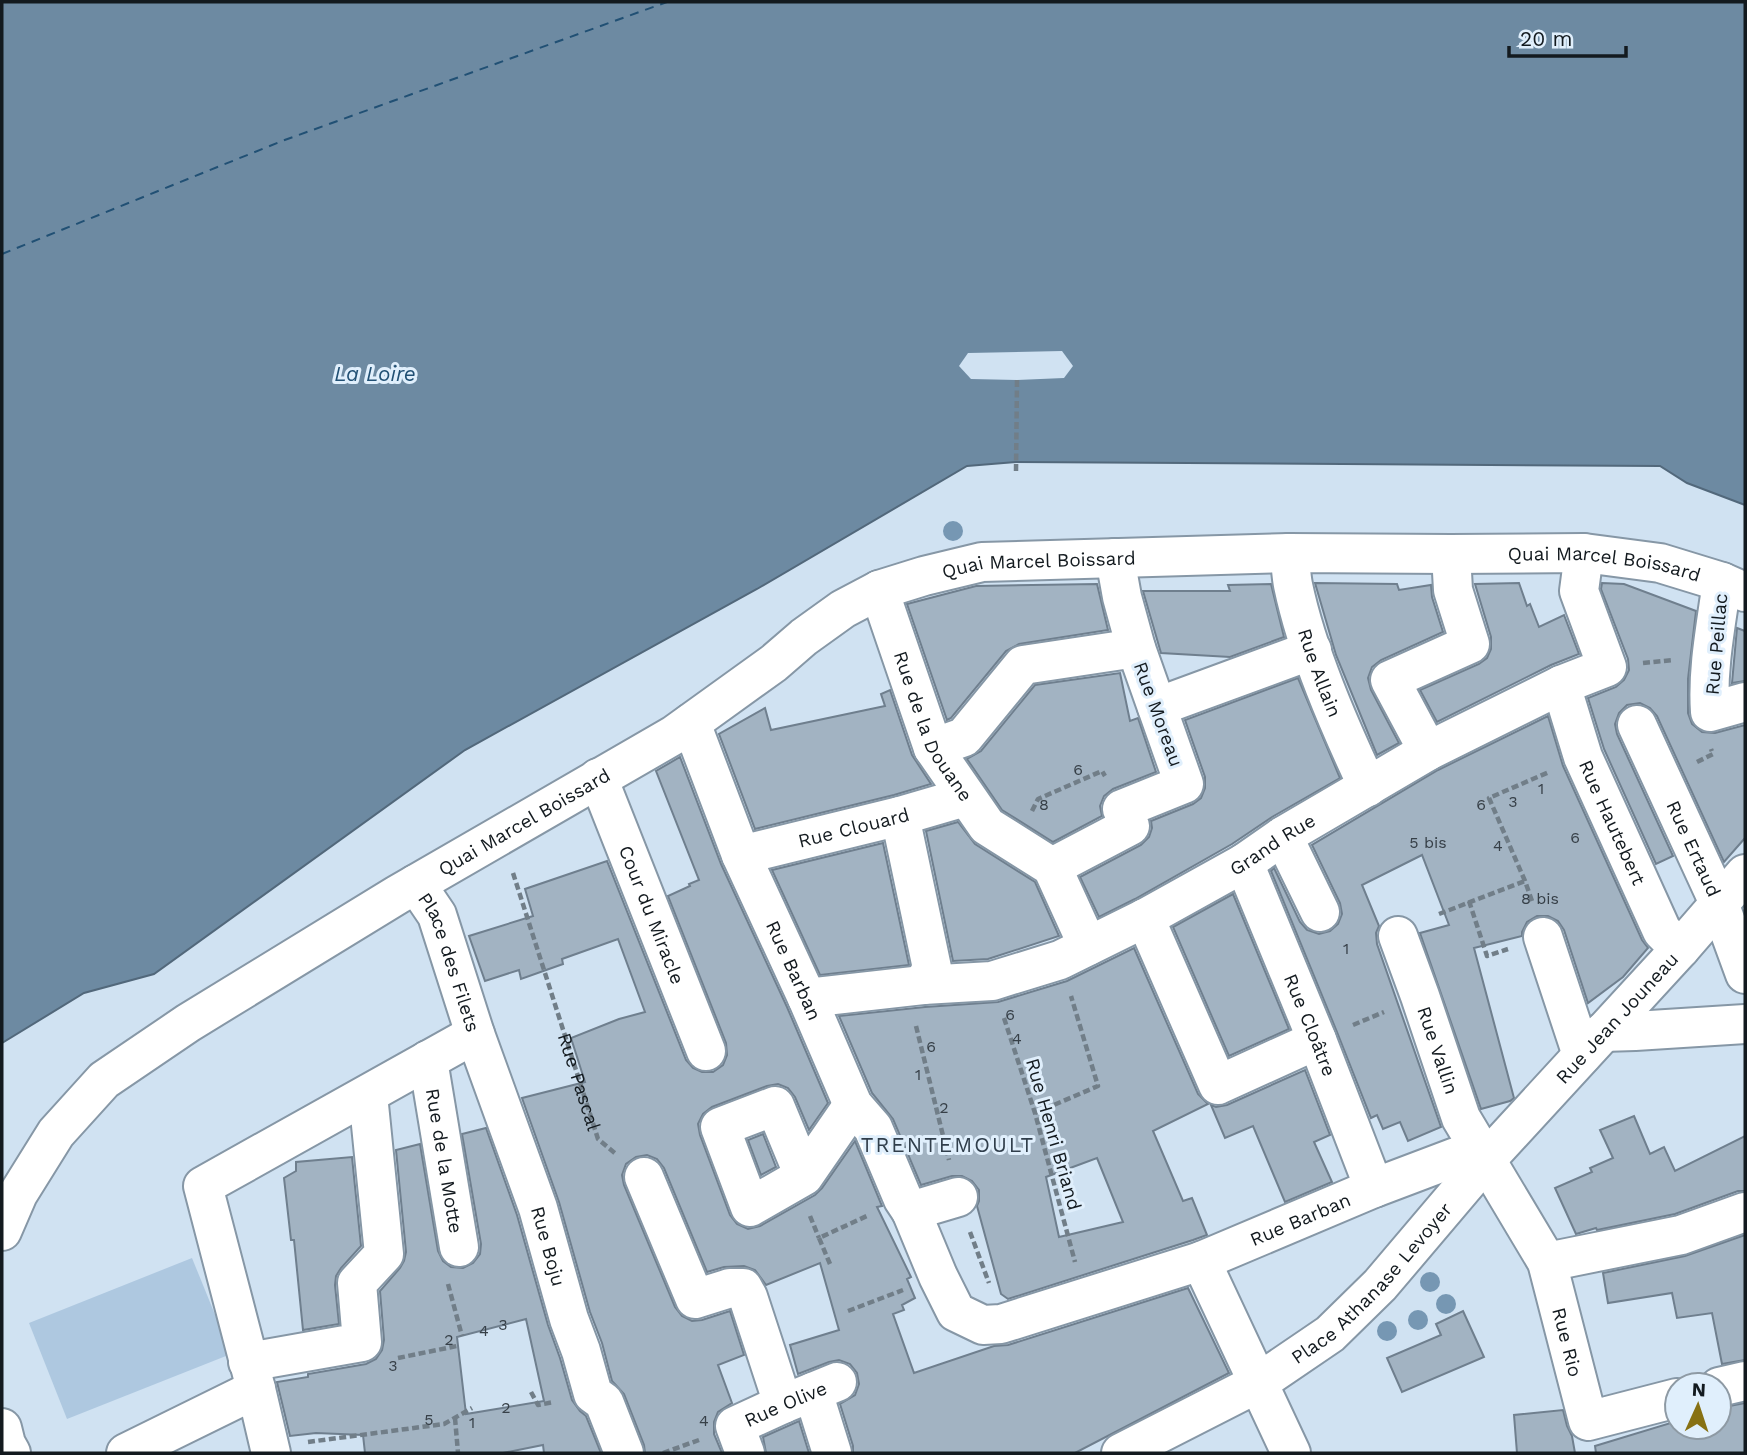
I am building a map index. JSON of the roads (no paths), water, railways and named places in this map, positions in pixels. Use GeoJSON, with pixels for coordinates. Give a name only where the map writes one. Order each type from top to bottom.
{"type":"FeatureCollection","features":[{"type":"Feature","properties":{"kind":"street","name":"Quai Marcel Boissard"},"geometry":{"type":"LineString","coordinates":[[416,884],[674,734],[844,609],[879,590],[982,562],[1289,553],[1584,553],[1660,563],[1733,587]]}},
{"type":"Feature","properties":{"kind":"street","name":"Rue Allain"},"geometry":{"type":"LineString","coordinates":[[1289,553],[1293,584],[1312,650],[1368,787]]}},
{"type":"Feature","properties":{"kind":"street","name":"Grand Rue"},"geometry":{"type":"LineString","coordinates":[[807,998],[923,985],[992,981],[1074,953],[1145,918],[1244,863],[1283,836],[1428,751],[1561,685],[1607,667],[1580,591],[1584,553]]}},
{"type":"Feature","properties":{"kind":"street"},"geometry":{"type":"LineString","coordinates":[[1428,751],[1390,680],[1471,644],[1453,590],[1451,554]]}},
{"type":"Feature","properties":{"kind":"street","name":"Rue Moreau"},"geometry":{"type":"LineString","coordinates":[[1052,867],[1130,826],[1122,809],[1184,783],[1136,648],[1115,558]]}},
{"type":"Feature","properties":{"kind":"street","name":"Rue Peillac"},"geometry":{"type":"LineString","coordinates":[[1733,587],[1710,690],[1710,712],[1745,702]]}},
{"type":"Feature","properties":{"kind":"street","name":"Rue de la Douane"},"geometry":{"type":"LineString","coordinates":[[879,590],[933,748],[987,826],[1052,867]]}},
{"type":"Feature","properties":{"kind":"street"},"geometry":{"type":"LineString","coordinates":[[933,748],[964,737],[1023,665],[1136,648]]}},
{"type":"Feature","properties":{"kind":"street"},"geometry":{"type":"LineString","coordinates":[[1157,707],[1312,650]]}},
{"type":"Feature","properties":{"kind":"street","name":"Rue Hautebert"},"geometry":{"type":"LineString","coordinates":[[1561,685],[1583,757],[1662,931],[1680,949]]}},
{"type":"Feature","properties":{"kind":"street","name":"Rue Barban"},"geometry":{"type":"LineString","coordinates":[[691,723],[741,855],[853,1105],[873,1128],[956,1312],[983,1325],[1001,1324],[1201,1261],[1374,1188],[1456,1157],[1482,1164]]}},
{"type":"Feature","properties":{"kind":"street","name":"Rue Ertaud"},"geometry":{"type":"LineString","coordinates":[[1637,725],[1719,903],[1745,974]]}},
{"type":"Feature","properties":{"kind":"street","name":"Cour du Miracle"},"geometry":{"type":"LineString","coordinates":[[598,778],[706,1051]]}},
{"type":"Feature","properties":{"kind":"street","name":"Rue Clouard"},"geometry":{"type":"LineString","coordinates":[[741,855],[901,817],[965,797]]}},
{"type":"Feature","properties":{"kind":"street"},"geometry":{"type":"LineString","coordinates":[[901,817],[932,968],[923,985]]}},
{"type":"Feature","properties":{"kind":"street"},"geometry":{"type":"LineString","coordinates":[[1283,836],[1320,912]]}},
{"type":"Feature","properties":{"kind":"street","name":"Rue Cloâtre"},"geometry":{"type":"LineString","coordinates":[[1244,863],[1374,1188]]}},
{"type":"Feature","properties":{"kind":"street"},"geometry":{"type":"LineString","coordinates":[[1052,867],[1074,953]]}},
{"type":"Feature","properties":{"kind":"street","name":"Rue Jean Jouneau"},"geometry":{"type":"LineString","coordinates":[[1482,1164],[1680,949],[1745,874]]}},
{"type":"Feature","properties":{"kind":"street","name":"Place des Filets"},"geometry":{"type":"LineString","coordinates":[[2,1231],[18,1194],[56,1133],[104,1080],[188,1023],[416,884],[437,915],[475,1034],[203,1186],[252,1376]]}},
{"type":"Feature","properties":{"kind":"street"},"geometry":{"type":"LineString","coordinates":[[1145,918],[1218,1085],[1317,1040]]}},
{"type":"Feature","properties":{"kind":"street","name":"Rue Vallin"},"geometry":{"type":"LineString","coordinates":[[1398,936],[1461,1118],[1482,1164]]}},
{"type":"Feature","properties":{"kind":"street"},"geometry":{"type":"LineString","coordinates":[[1544,937],[1592,1043],[1635,1031],[1745,1024]]}},
{"type":"Feature","properties":{"kind":"street","name":"Rue Boju"},"geometry":{"type":"LineString","coordinates":[[475,1034],[538,1208],[593,1394],[604,1402],[624,1453]]}},
{"type":"Feature","properties":{"kind":"street","name":"Rue de la Motte"},"geometry":{"type":"LineString","coordinates":[[428,1060],[458,1247]]}},
{"type":"Feature","properties":{"kind":"street"},"geometry":{"type":"LineString","coordinates":[[126,1453],[252,1376],[362,1342],[357,1283],[384,1254],[368,1095]]}},
{"type":"Feature","properties":{"kind":"street"},"geometry":{"type":"LineString","coordinates":[[804,1176],[853,1105]]}},
{"type":"Feature","properties":{"kind":"street"},"geometry":{"type":"LineString","coordinates":[[1482,1164],[1548,1262],[1681,1236],[1745,1212]]}},
{"type":"Feature","properties":{"kind":"street","name":"Place Athanase Levoyer"},"geometry":{"type":"LineString","coordinates":[[1121,1453],[1258,1383],[1330,1334],[1380,1284],[1482,1164]]}},
{"type":"Feature","properties":{"kind":"street"},"geometry":{"type":"LineString","coordinates":[[644,1177],[695,1299],[743,1288],[811,1393],[832,1453]]}},
{"type":"Feature","properties":{"kind":"street"},"geometry":{"type":"LineString","coordinates":[[907,1205],[958,1197]]}},
{"type":"Feature","properties":{"kind":"street"},"geometry":{"type":"LineString","coordinates":[[1201,1261],[1291,1453]]}},
{"type":"Feature","properties":{"kind":"street","name":"Rue Rio"},"geometry":{"type":"LineString","coordinates":[[1548,1262],[1588,1421],[1663,1402]]}},
{"type":"Feature","properties":{"kind":"street"},"geometry":{"type":"LineString","coordinates":[[252,1376],[270,1450]]}},
{"type":"Feature","properties":{"kind":"street","name":"Rue Olive"},"geometry":{"type":"LineString","coordinates":[[740,1440],[811,1393]]}},
{"type":"Feature","properties":{"kind":"street"},"geometry":{"type":"LineString","coordinates":[[2,1428],[11,1453]]}},
{"type":"Feature","properties":{"kind":"water","name":"La Loire"},"geometry":{"type":"Polygon","coordinates":[[[2,2],[1745,2],[1745,505],[1687,483],[1660,466],[1016,462],[967,466],[757,589],[465,750],[154,974],[84,993],[2,1043],[2,2]]]}},
{"type":"Feature","properties":{"kind":"district","name":"TRENTEMOULT"},"geometry":{"type":"Point","coordinates":[948,1145]}}]}
